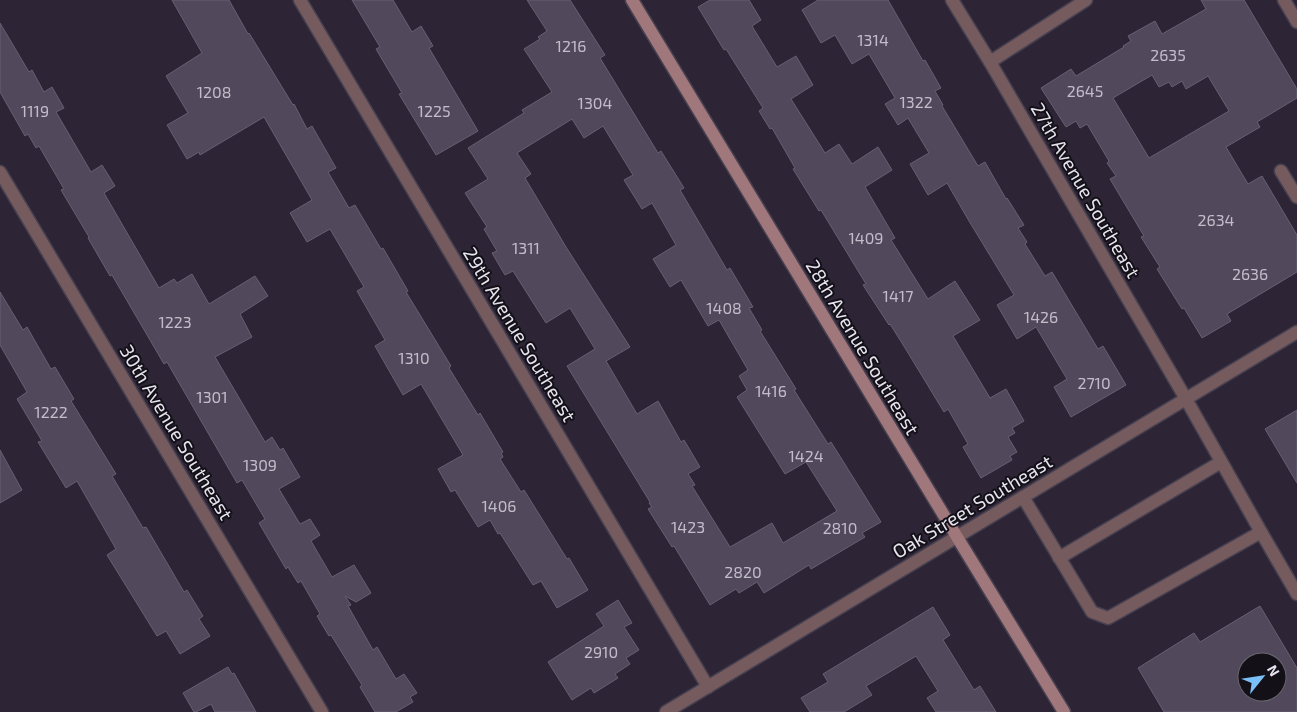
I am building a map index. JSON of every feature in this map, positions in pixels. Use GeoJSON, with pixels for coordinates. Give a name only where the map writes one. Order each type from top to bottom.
{"type":"FeatureCollection","features":[{"type":"Feature","properties":{"kind":"street","name":"29th Avenue Southeast"},"geometry":{"type":"LineString","coordinates":[[300,0],[708,687]]}},
{"type":"Feature","properties":{"kind":"street","name":"28th Avenue Southeast"},"geometry":{"type":"LineString","coordinates":[[632,0],[1064,712]]}},
{"type":"Feature","properties":{"kind":"street","name":"27th Avenue Southeast"},"geometry":{"type":"LineString","coordinates":[[952,0],[1186,399],[1297,594]]}},
{"type":"Feature","properties":{"kind":"street"},"geometry":{"type":"LineString","coordinates":[[990,62],[1086,0]]}},
{"type":"Feature","properties":{"kind":"street"},"geometry":{"type":"LineString","coordinates":[[1284,0],[1297,22]]}},
{"type":"Feature","properties":{"kind":"street"},"geometry":{"type":"LineString","coordinates":[[1281,171],[1297,197]]}},
{"type":"Feature","properties":{"kind":"street","name":"30th Avenue Southeast"},"geometry":{"type":"LineString","coordinates":[[0,172],[322,712]]}},
{"type":"Feature","properties":{"kind":"street","name":"Oak Street Southeast"},"geometry":{"type":"LineString","coordinates":[[666,712],[1297,332]]}},
{"type":"Feature","properties":{"kind":"street"},"geometry":{"type":"LineString","coordinates":[[1060,558],[1221,462]]}},
{"type":"Feature","properties":{"kind":"street"},"geometry":{"type":"LineString","coordinates":[[1023,497],[1092,612],[1108,618],[1261,532]]}},
{"type":"Feature","properties":{"kind":"building"},"geometry":{"type":"Polygon","coordinates":[[[172,0],[229,0],[248,34],[294,104],[307,129],[312,126],[336,168],[328,172],[349,208],[355,205],[381,249],[383,248],[408,291],[406,292],[451,366],[449,368],[478,415],[480,413],[503,452],[501,453],[503,457],[500,459],[521,492],[524,490],[588,590],[557,608],[541,581],[533,585],[490,520],[478,527],[455,490],[451,492],[438,469],[463,455],[421,384],[403,395],[375,346],[385,340],[357,291],[364,287],[330,229],[307,242],[290,213],[312,200],[264,117],[200,155],[199,152],[187,159],[167,125],[188,113],[166,76],[202,53],[172,0]]]}},
{"type":"Feature","properties":{"kind":"building"},"geometry":{"type":"Polygon","coordinates":[[[352,0],[393,0],[412,32],[421,26],[433,46],[429,48],[478,131],[436,155],[399,94],[402,93],[376,49],[380,47],[352,0]]]}},
{"type":"Feature","properties":{"kind":"building"},"geometry":{"type":"Polygon","coordinates":[[[527,0],[570,0],[605,55],[600,58],[658,153],[661,151],[684,188],[680,190],[727,270],[730,268],[753,307],[749,308],[762,330],[760,331],[796,389],[794,390],[828,444],[831,442],[881,522],[862,533],[865,537],[811,569],[809,565],[764,593],[757,582],[739,593],[736,589],[710,605],[674,546],[672,547],[648,509],[652,507],[650,502],[567,366],[595,349],[570,308],[546,323],[513,271],[505,275],[492,253],[497,251],[484,229],[487,227],[465,193],[488,179],[468,148],[524,113],[522,110],[552,92],[524,49],[540,39],[538,37],[547,31],[527,0]],[[572,119],[517,153],[531,174],[525,178],[566,247],[630,347],[606,361],[637,414],[658,401],[681,442],[684,440],[700,467],[688,474],[695,485],[692,486],[730,547],[772,523],[783,543],[837,511],[806,462],[785,474],[737,397],[747,390],[739,376],[748,370],[719,320],[708,326],[681,280],[670,287],[653,259],[676,245],[652,203],[642,209],[624,180],[633,175],[603,126],[584,138],[572,119]]]}},
{"type":"Feature","properties":{"kind":"building"},"geometry":{"type":"Polygon","coordinates":[[[710,0],[749,0],[761,20],[752,26],[777,67],[796,56],[813,85],[791,99],[825,153],[839,144],[852,164],[878,147],[892,170],[865,187],[895,238],[891,240],[928,299],[955,281],[980,320],[953,336],[990,398],[1006,389],[1024,421],[1012,428],[1015,433],[1008,437],[1017,452],[1010,456],[1012,460],[981,478],[963,447],[968,444],[948,409],[944,412],[890,324],[863,285],[866,284],[821,210],[819,211],[793,169],[795,168],[772,128],[770,129],[759,111],[763,108],[698,7],[710,0]]]}},
{"type":"Feature","properties":{"kind":"building"},"geometry":{"type":"Polygon","coordinates":[[[818,0],[888,0],[941,88],[935,91],[942,106],[978,166],[985,162],[1006,199],[1024,225],[1018,228],[1027,242],[1025,244],[1045,276],[1052,272],[1098,349],[1103,346],[1126,385],[1071,417],[1054,387],[1067,379],[1036,327],[1017,339],[997,305],[1014,295],[947,183],[928,195],[910,164],[929,153],[908,118],[898,125],[885,104],[895,98],[869,54],[852,64],[835,35],[821,43],[802,10],[818,0]]]}},
{"type":"Feature","properties":{"kind":"building"},"geometry":{"type":"Polygon","coordinates":[[[1201,0],[1244,0],[1297,89],[1297,98],[1257,122],[1260,127],[1226,147],[1248,184],[1262,176],[1297,235],[1297,272],[1227,314],[1231,321],[1202,338],[1157,269],[1160,267],[1141,237],[1144,236],[1110,179],[1116,176],[1107,163],[1109,161],[1087,124],[1080,128],[1076,121],[1066,127],[1041,88],[1071,69],[1076,76],[1124,47],[1131,41],[1128,36],[1155,21],[1162,34],[1206,9],[1201,0]],[[1152,75],[1113,98],[1149,158],[1229,111],[1208,76],[1186,89],[1182,81],[1172,87],[1169,82],[1159,87],[1152,75]]]}},
{"type":"Feature","properties":{"kind":"building"},"geometry":{"type":"Polygon","coordinates":[[[0,23],[29,72],[32,70],[44,92],[52,87],[64,108],[56,112],[91,172],[102,165],[115,186],[104,193],[159,288],[174,279],[177,283],[192,274],[209,304],[255,276],[268,296],[240,314],[252,337],[215,357],[265,442],[272,437],[280,450],[283,448],[300,477],[279,489],[300,524],[310,519],[320,535],[311,541],[332,577],[354,565],[371,593],[356,602],[345,596],[351,605],[348,606],[373,650],[377,647],[396,679],[404,674],[417,693],[410,697],[413,702],[396,712],[375,712],[360,687],[362,685],[317,616],[320,614],[301,581],[298,583],[288,567],[286,569],[259,523],[265,519],[242,480],[237,483],[167,362],[164,364],[112,275],[110,276],[61,190],[64,189],[39,146],[36,148],[28,134],[25,136],[0,92],[0,23]]]}},
{"type":"Feature","properties":{"kind":"building"},"geometry":{"type":"Polygon","coordinates":[[[0,292],[23,330],[27,327],[51,369],[55,367],[74,399],[71,401],[116,474],[112,476],[143,528],[146,527],[184,592],[187,590],[203,616],[199,619],[210,636],[180,654],[166,631],[157,636],[107,555],[116,549],[77,481],[66,488],[38,442],[42,441],[17,399],[27,392],[0,345],[0,292]]]}},
{"type":"Feature","properties":{"kind":"building"},"geometry":{"type":"Polygon","coordinates":[[[1297,410],[1297,483],[1265,429],[1297,410]]]}},
{"type":"Feature","properties":{"kind":"building"},"geometry":{"type":"Polygon","coordinates":[[[0,450],[22,490],[0,503],[0,450]]]}},
{"type":"Feature","properties":{"kind":"building"},"geometry":{"type":"Polygon","coordinates":[[[618,600],[632,623],[624,627],[639,650],[626,658],[630,664],[615,674],[618,678],[594,693],[591,688],[572,700],[548,662],[604,626],[596,614],[618,600]]]}},
{"type":"Feature","properties":{"kind":"building"},"geometry":{"type":"Polygon","coordinates":[[[1260,606],[1297,668],[1297,712],[1164,712],[1138,668],[1194,633],[1200,642],[1260,606]]]}},
{"type":"Feature","properties":{"kind":"building"},"geometry":{"type":"Polygon","coordinates":[[[933,607],[950,635],[943,640],[974,690],[980,686],[996,712],[936,712],[927,698],[938,691],[916,656],[866,686],[872,695],[844,712],[810,712],[801,698],[828,682],[823,674],[933,607]]]}},
{"type":"Feature","properties":{"kind":"building"},"geometry":{"type":"Polygon","coordinates":[[[228,667],[232,674],[234,673],[256,712],[215,712],[211,704],[194,712],[183,693],[228,667]]]}}]}
